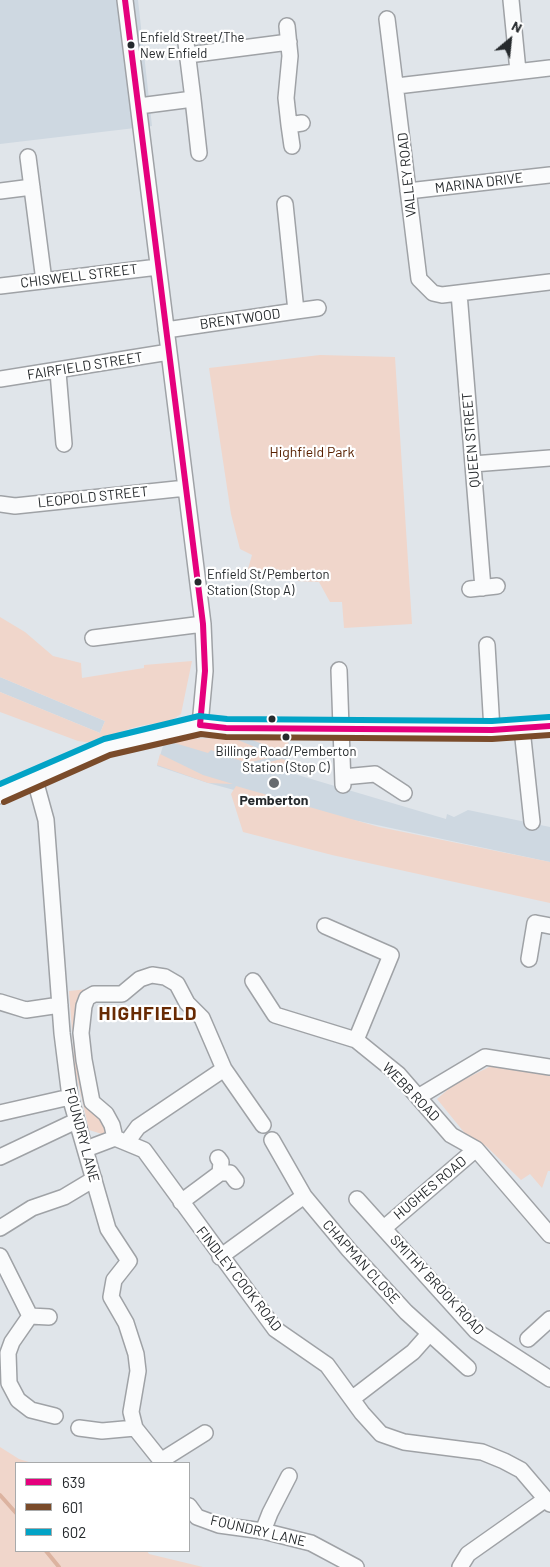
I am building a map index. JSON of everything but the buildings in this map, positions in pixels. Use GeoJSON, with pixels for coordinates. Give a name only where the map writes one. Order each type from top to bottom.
{"type":"FeatureCollection","features":[{"type":"Feature","properties":{"kind":"main road"},"geometry":{"type":"LineString","coordinates":[[0,794],[107,747],[151,735],[200,725],[226,728],[340,727],[492,730],[550,726]]}},
{"type":"Feature","properties":{"kind":"street"},"geometry":{"type":"LineString","coordinates":[[125,0],[203,624],[205,671],[200,725]]}},
{"type":"Feature","properties":{"kind":"street"},"geometry":{"type":"LineString","coordinates":[[511,0],[518,72]]}},
{"type":"Feature","properties":{"kind":"street","name":"VALLEY ROAD"},"geometry":{"type":"LineString","coordinates":[[387,19],[392,73],[397,86],[419,279],[433,293],[459,293],[550,282]]}},
{"type":"Feature","properties":{"kind":"street"},"geometry":{"type":"LineString","coordinates":[[287,26],[290,67],[286,98],[296,124],[292,146]]}},
{"type":"Feature","properties":{"kind":"street"},"geometry":{"type":"LineString","coordinates":[[199,153],[187,49],[289,42]]}},
{"type":"Feature","properties":{"kind":"street"},"geometry":{"type":"LineString","coordinates":[[397,86],[550,68]]}},
{"type":"Feature","properties":{"kind":"street"},"geometry":{"type":"LineString","coordinates":[[139,106],[193,99]]}},
{"type":"Feature","properties":{"kind":"street"},"geometry":{"type":"LineString","coordinates":[[28,157],[44,281]]}},
{"type":"Feature","properties":{"kind":"street","name":"MARINA DRIVE"},"geometry":{"type":"LineString","coordinates":[[408,191],[550,175]]}},
{"type":"Feature","properties":{"kind":"street"},"geometry":{"type":"LineString","coordinates":[[0,191],[32,187]]}},
{"type":"Feature","properties":{"kind":"street","name":"BRENTWOOD"},"geometry":{"type":"LineString","coordinates":[[166,330],[296,311],[285,204]]}},
{"type":"Feature","properties":{"kind":"street","name":"CHISWELL STREET"},"geometry":{"type":"LineString","coordinates":[[0,286],[158,267]]}},
{"type":"Feature","properties":{"kind":"street","name":"QUEEN STREET"},"geometry":{"type":"LineString","coordinates":[[459,293],[483,587]]}},
{"type":"Feature","properties":{"kind":"street"},"geometry":{"type":"LineString","coordinates":[[296,311],[318,308]]}},
{"type":"Feature","properties":{"kind":"street","name":"FAIRFIELD STREET"},"geometry":{"type":"LineString","coordinates":[[0,379],[58,372],[169,352]]}},
{"type":"Feature","properties":{"kind":"street"},"geometry":{"type":"LineString","coordinates":[[58,372],[64,444]]}},
{"type":"Feature","properties":{"kind":"street"},"geometry":{"type":"LineString","coordinates":[[473,464],[550,458]]}},
{"type":"Feature","properties":{"kind":"street","name":"LEOPOLD STREET"},"geometry":{"type":"LineString","coordinates":[[0,504],[15,506],[186,488]]}},
{"type":"Feature","properties":{"kind":"street"},"geometry":{"type":"LineString","coordinates":[[93,638],[203,624]]}},
{"type":"Feature","properties":{"kind":"street"},"geometry":{"type":"LineString","coordinates":[[487,645],[492,730]]}},
{"type":"Feature","properties":{"kind":"street"},"geometry":{"type":"LineString","coordinates":[[339,670],[343,781],[375,774],[404,792]]}},
{"type":"Feature","properties":{"kind":"street"},"geometry":{"type":"LineString","coordinates":[[522,729],[532,822]]}},
{"type":"Feature","properties":{"kind":"street","name":"FOUNDRY LANE"},"geometry":{"type":"LineString","coordinates":[[35,780],[46,820],[60,1005],[70,1097],[108,1229],[129,1261],[114,1280],[111,1297],[126,1323],[136,1354],[138,1371],[131,1412],[134,1428]]}},
{"type":"Feature","properties":{"kind":"street"},"geometry":{"type":"LineString","coordinates":[[529,959],[535,923],[550,926]]}},
{"type":"Feature","properties":{"kind":"street"},"geometry":{"type":"LineString","coordinates":[[325,926],[391,955],[356,1040]]}},
{"type":"Feature","properties":{"kind":"street"},"geometry":{"type":"LineString","coordinates":[[121,1140],[106,1114],[92,1102],[84,1060],[82,1033],[87,998],[94,994],[122,994],[147,976],[164,977],[177,984],[186,1003],[202,1018],[224,1069],[263,1125]]}},
{"type":"Feature","properties":{"kind":"street","name":"WEBB ROAD"},"geometry":{"type":"LineString","coordinates":[[253,981],[275,1015],[356,1040],[398,1074],[451,1136],[476,1149],[550,1235]]}},
{"type":"Feature","properties":{"kind":"street"},"geometry":{"type":"LineString","coordinates":[[0,1002],[26,1010],[60,1005]]}},
{"type":"Feature","properties":{"kind":"street"},"geometry":{"type":"LineString","coordinates":[[418,1097],[485,1057],[550,1067]]}},
{"type":"Feature","properties":{"kind":"street"},"geometry":{"type":"LineString","coordinates":[[86,1149],[121,1140],[224,1069]]}},
{"type":"Feature","properties":{"kind":"street"},"geometry":{"type":"LineString","coordinates":[[0,1113],[70,1097]]}},
{"type":"Feature","properties":{"kind":"street"},"geometry":{"type":"LineString","coordinates":[[0,1158],[76,1121]]}},
{"type":"Feature","properties":{"kind":"street","name":"FINDLEY COOK ROAD"},"geometry":{"type":"LineString","coordinates":[[121,1140],[144,1150],[220,1257],[275,1329],[327,1365],[372,1425],[381,1434],[404,1442],[482,1452],[521,1470],[548,1501]]}},
{"type":"Feature","properties":{"kind":"street","name":"CHAPMAN CLOSE"},"geometry":{"type":"LineString","coordinates":[[272,1140],[304,1196],[349,1250],[429,1334],[468,1368]]}},
{"type":"Feature","properties":{"kind":"street","name":"HUGHES ROAD"},"geometry":{"type":"LineString","coordinates":[[384,1228],[476,1149]]}},
{"type":"Feature","properties":{"kind":"street"},"geometry":{"type":"LineString","coordinates":[[181,1202],[219,1165],[230,1173],[236,1181]]}},
{"type":"Feature","properties":{"kind":"street"},"geometry":{"type":"LineString","coordinates":[[0,1228],[32,1208],[64,1197],[94,1179]]}},
{"type":"Feature","properties":{"kind":"street"},"geometry":{"type":"LineString","coordinates":[[220,1257],[304,1196]]}},
{"type":"Feature","properties":{"kind":"street","name":"SMITHY BROOK ROAD"},"geometry":{"type":"LineString","coordinates":[[357,1199],[476,1331],[550,1379]]}},
{"type":"Feature","properties":{"kind":"street"},"geometry":{"type":"LineString","coordinates":[[0,1256],[30,1316]]}},
{"type":"Feature","properties":{"kind":"street"},"geometry":{"type":"LineString","coordinates":[[30,1316],[49,1317]]}},
{"type":"Feature","properties":{"kind":"street"},"geometry":{"type":"LineString","coordinates":[[30,1316],[12,1342],[8,1353],[5,1385],[30,1410],[55,1416]]}},
{"type":"Feature","properties":{"kind":"street"},"geometry":{"type":"LineString","coordinates":[[528,1339],[549,1323]]}},
{"type":"Feature","properties":{"kind":"street"},"geometry":{"type":"LineString","coordinates":[[352,1398],[413,1352],[429,1334]]}},
{"type":"Feature","properties":{"kind":"street"},"geometry":{"type":"LineString","coordinates":[[79,1428],[102,1431],[134,1428],[163,1462],[205,1433]]}},
{"type":"Feature","properties":{"kind":"street"},"geometry":{"type":"LineString","coordinates":[[263,1531],[270,1512],[290,1476]]}},
{"type":"Feature","properties":{"kind":"street"},"geometry":{"type":"LineString","coordinates":[[460,1567],[468,1554],[548,1501]]}},
{"type":"Feature","properties":{"kind":"street","name":"FOUNDRY LANE"},"geometry":{"type":"LineString","coordinates":[[190,1507],[197,1517],[235,1528],[263,1531],[311,1543],[356,1567]]}},
{"type":"Feature","properties":{"kind":"shaded area"},"geometry":{"type":"Polygon","coordinates":[[[0,0],[138,0],[152,126],[0,144],[0,0]]]}},
{"type":"Feature","properties":{"kind":"shaded area"},"geometry":{"type":"Polygon","coordinates":[[[0,677],[105,721],[100,733],[0,692],[0,677]]]}},
{"type":"Feature","properties":{"kind":"shaded area"},"geometry":{"type":"Polygon","coordinates":[[[288,737],[291,773],[446,819],[447,814],[454,817],[468,810],[550,827],[550,862],[316,812],[208,783],[157,766],[165,739],[288,737]]]}},
{"type":"Feature","properties":{"kind":"green space","name":"Highfield Park"},"geometry":{"type":"Polygon","coordinates":[[[320,355],[395,357],[412,624],[344,628],[342,602],[330,602],[319,582],[297,581],[292,573],[271,568],[257,577],[248,569],[252,555],[240,549],[231,514],[209,368],[320,355]]]}},
{"type":"Feature","properties":{"kind":"green space"},"geometry":{"type":"Polygon","coordinates":[[[0,617],[25,632],[53,656],[81,663],[82,678],[144,668],[144,665],[192,661],[181,714],[170,721],[139,726],[98,739],[92,743],[78,741],[0,712],[0,692],[100,733],[105,721],[0,677],[0,617]]]}},
{"type":"Feature","properties":{"kind":"green space"},"geometry":{"type":"Polygon","coordinates":[[[245,737],[288,737],[289,752],[282,752],[245,737]]]}},
{"type":"Feature","properties":{"kind":"green space"},"geometry":{"type":"Polygon","coordinates":[[[233,738],[277,756],[247,763],[211,750],[208,753],[168,741],[168,739],[233,738]]]}},
{"type":"Feature","properties":{"kind":"green space"},"geometry":{"type":"Polygon","coordinates":[[[160,754],[203,775],[233,784],[208,783],[157,765],[160,754]]]}},
{"type":"Feature","properties":{"kind":"green space"},"geometry":{"type":"Polygon","coordinates":[[[282,759],[288,761],[289,774],[286,769],[278,766],[274,770],[256,765],[282,759]]]}},
{"type":"Feature","properties":{"kind":"green space"},"geometry":{"type":"Polygon","coordinates":[[[236,786],[379,827],[550,862],[550,903],[332,855],[243,832],[231,794],[236,786]]]}},
{"type":"Feature","properties":{"kind":"green space"},"geometry":{"type":"Polygon","coordinates":[[[88,989],[80,1068],[83,1094],[88,1106],[105,1120],[106,1132],[102,1134],[89,1130],[75,1069],[69,991],[88,989]]]}},
{"type":"Feature","properties":{"kind":"green space"},"geometry":{"type":"Polygon","coordinates":[[[493,1065],[550,1074],[550,1171],[548,1171],[542,1188],[530,1174],[521,1180],[486,1146],[472,1142],[437,1099],[453,1085],[493,1065]]]}},
{"type":"Feature","properties":{"kind":"green space"},"geometry":{"type":"Polygon","coordinates":[[[0,1447],[19,1459],[29,1462],[15,1462],[15,1552],[148,1552],[149,1554],[203,1567],[0,1567],[0,1447]]]}},
{"type":"Feature","properties":{"kind":"waterway"},"geometry":{"type":"LineString","coordinates":[[0,1495],[15,1512]]}},
{"type":"Feature","properties":{"kind":"waterway"},"geometry":{"type":"LineString","coordinates":[[47,1552],[59,1567]]}},
{"type":"Feature","properties":{"kind":"transit line","name":"639"},"geometry":{"type":"LineString","coordinates":[[125,0],[203,624],[205,671],[200,725],[226,728],[492,730],[550,726]]}},
{"type":"Feature","properties":{"kind":"transit line","name":"602"},"geometry":{"type":"LineString","coordinates":[[0,784],[104,739],[199,716],[227,719],[492,721],[549,717]]}},
{"type":"Feature","properties":{"kind":"transit line","name":"601"},"geometry":{"type":"LineString","coordinates":[[4,802],[110,755],[201,734],[226,737],[492,739],[550,735]]}},
{"type":"Feature","properties":{"kind":"place","name":"Enfield Street/The New Enfield"},"geometry":{"type":"Point","coordinates":[131,45]}},
{"type":"Feature","properties":{"kind":"place","name":"Enfield St/Pemberton Station (Stop A)"},"geometry":{"type":"Point","coordinates":[198,582]}},
{"type":"Feature","properties":{"kind":"place","name":"Billinge Road/Pemberton Station (Stop C)"},"geometry":{"type":"Point","coordinates":[286,737]}},
{"type":"Feature","properties":{"kind":"place","name":"Pemberton"},"geometry":{"type":"Point","coordinates":[274,783]}},
{"type":"Feature","properties":{"kind":"district","name":"HIGHFIELD"},"geometry":{"type":"Point","coordinates":[148,1014]}}]}
